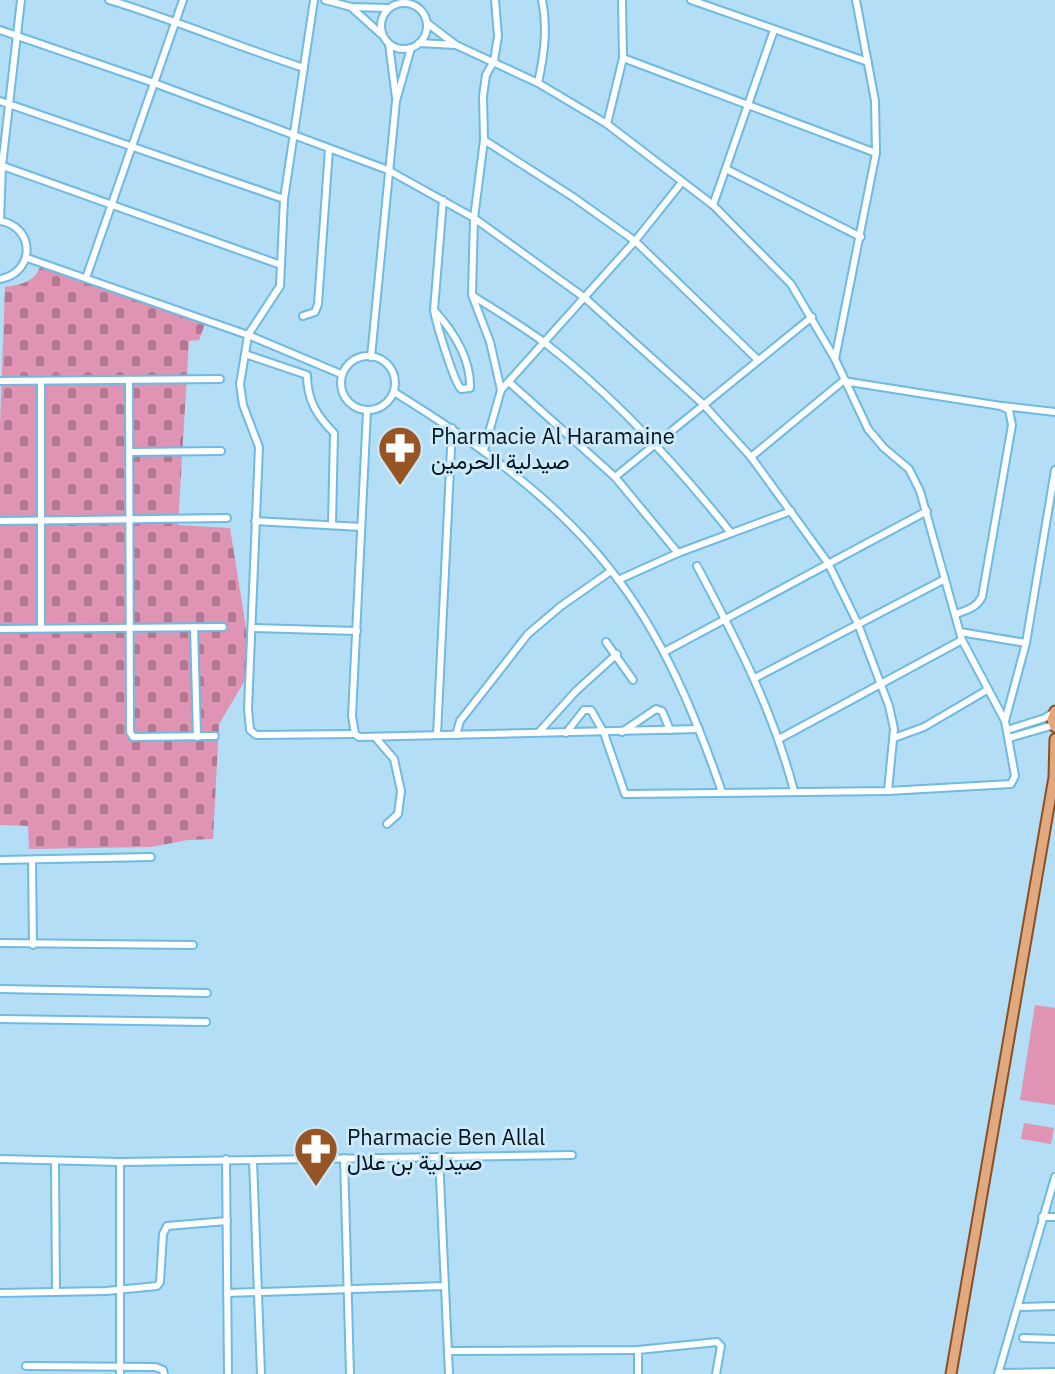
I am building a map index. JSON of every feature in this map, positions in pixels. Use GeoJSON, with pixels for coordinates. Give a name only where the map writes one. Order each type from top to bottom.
{"type":"FeatureCollection","features":[{"type":"Feature","properties":{"kind":"main road"},"geometry":{"type":"LineString","coordinates":[[1054,726],[1055,712]]}},
{"type":"Feature","properties":{"kind":"main road"},"geometry":{"type":"LineString","coordinates":[[951,1374],[1054,776],[1055,739]]}},
{"type":"Feature","properties":{"kind":"street"},"geometry":{"type":"LineString","coordinates":[[0,279],[15,274],[27,258],[28,248],[15,226],[0,221],[1,166],[21,0]]}},
{"type":"Feature","properties":{"kind":"street"},"geometry":{"type":"LineString","coordinates":[[109,0],[176,20],[251,51],[304,68]]}},
{"type":"Feature","properties":{"kind":"street"},"geometry":{"type":"LineString","coordinates":[[86,278],[183,0]]}},
{"type":"Feature","properties":{"kind":"street"},"geometry":{"type":"LineString","coordinates":[[314,0],[284,199],[280,286],[248,335],[240,384],[243,405],[259,447],[248,709],[252,734],[355,734],[375,737],[699,729]]}},
{"type":"Feature","properties":{"kind":"street"},"geometry":{"type":"LineString","coordinates":[[325,0],[351,7],[417,4],[427,23],[456,45],[538,83],[607,124],[713,205],[791,284],[835,359],[843,381],[875,438],[909,469],[920,491],[961,636],[1005,721],[1015,776],[1011,784],[888,791],[625,794],[604,733],[589,709],[584,710],[566,733]]}},
{"type":"Feature","properties":{"kind":"street"},"geometry":{"type":"LineString","coordinates":[[484,450],[501,390],[490,342],[472,295],[474,218],[484,140],[486,75],[494,61],[498,16],[495,0]]}},
{"type":"Feature","properties":{"kind":"street"},"geometry":{"type":"LineString","coordinates":[[538,83],[545,41],[542,0]]}},
{"type":"Feature","properties":{"kind":"street"},"geometry":{"type":"LineString","coordinates":[[607,124],[623,58],[622,0]]}},
{"type":"Feature","properties":{"kind":"street"},"geometry":{"type":"LineString","coordinates":[[691,0],[868,62]]}},
{"type":"Feature","properties":{"kind":"street"},"geometry":{"type":"LineString","coordinates":[[721,11],[724,0]]}},
{"type":"Feature","properties":{"kind":"street"},"geometry":{"type":"LineString","coordinates":[[835,359],[876,153],[877,120],[856,0]]}},
{"type":"Feature","properties":{"kind":"street"},"geometry":{"type":"LineString","coordinates":[[383,37],[381,23],[392,5]]}},
{"type":"Feature","properties":{"kind":"street"},"geometry":{"type":"LineString","coordinates":[[351,7],[389,44],[398,48],[411,48],[419,43],[426,32],[427,23]]}},
{"type":"Feature","properties":{"kind":"street"},"geometry":{"type":"LineString","coordinates":[[0,30],[154,83],[388,170],[474,218],[585,298],[703,404],[751,457],[828,563],[858,624],[893,718],[888,791]]}},
{"type":"Feature","properties":{"kind":"street"},"geometry":{"type":"LineString","coordinates":[[713,205],[774,30]]}},
{"type":"Feature","properties":{"kind":"street"},"geometry":{"type":"LineString","coordinates":[[419,43],[456,45]]}},
{"type":"Feature","properties":{"kind":"street"},"geometry":{"type":"LineString","coordinates":[[389,44],[396,101]]}},
{"type":"Feature","properties":{"kind":"street"},"geometry":{"type":"LineString","coordinates":[[371,357],[396,101],[411,48]]}},
{"type":"Feature","properties":{"kind":"street"},"geometry":{"type":"LineString","coordinates":[[623,58],[876,153]]}},
{"type":"Feature","properties":{"kind":"street"},"geometry":{"type":"LineString","coordinates":[[0,101],[284,199]]}},
{"type":"Feature","properties":{"kind":"street"},"geometry":{"type":"LineString","coordinates":[[484,140],[635,241],[758,360]]}},
{"type":"Feature","properties":{"kind":"street"},"geometry":{"type":"LineString","coordinates":[[303,316],[315,312],[318,304],[329,149]]}},
{"type":"Feature","properties":{"kind":"street"},"geometry":{"type":"LineString","coordinates":[[1,166],[281,265]]}},
{"type":"Feature","properties":{"kind":"street"},"geometry":{"type":"LineString","coordinates":[[726,169],[861,237]]}},
{"type":"Feature","properties":{"kind":"street"},"geometry":{"type":"LineString","coordinates":[[501,390],[635,241],[682,182]]}},
{"type":"Feature","properties":{"kind":"street"},"geometry":{"type":"LineString","coordinates":[[434,310],[447,324],[464,356],[470,388],[458,387],[455,382],[434,310],[443,200]]}},
{"type":"Feature","properties":{"kind":"street"},"geometry":{"type":"LineString","coordinates":[[27,258],[248,335],[341,374]]}},
{"type":"Feature","properties":{"kind":"street"},"geometry":{"type":"LineString","coordinates":[[472,295],[545,343],[656,445],[731,533]]}},
{"type":"Feature","properties":{"kind":"street"},"geometry":{"type":"LineString","coordinates":[[615,477],[812,317]]}},
{"type":"Feature","properties":{"kind":"street"},"geometry":{"type":"LineString","coordinates":[[245,354],[307,375]]}},
{"type":"Feature","properties":{"kind":"street"},"geometry":{"type":"LineString","coordinates":[[371,357],[389,366],[395,383],[394,392],[383,406],[367,411],[357,409],[343,396],[340,387],[341,374],[356,359],[371,357]]}},
{"type":"Feature","properties":{"kind":"street"},"geometry":{"type":"LineString","coordinates":[[311,361],[307,375],[308,396],[319,418],[334,433],[332,524]]}},
{"type":"Feature","properties":{"kind":"street"},"geometry":{"type":"LineString","coordinates":[[0,381],[220,379]]}},
{"type":"Feature","properties":{"kind":"street"},"geometry":{"type":"LineString","coordinates":[[129,380],[130,732],[133,737],[215,736]]}},
{"type":"Feature","properties":{"kind":"street"},"geometry":{"type":"LineString","coordinates":[[41,381],[41,628]]}},
{"type":"Feature","properties":{"kind":"street"},"geometry":{"type":"LineString","coordinates":[[751,457],[843,381],[1055,412]]}},
{"type":"Feature","properties":{"kind":"street"},"geometry":{"type":"LineString","coordinates":[[510,383],[615,477],[678,553]]}},
{"type":"Feature","properties":{"kind":"street"},"geometry":{"type":"LineString","coordinates":[[394,392],[484,450],[557,512],[611,571],[664,652],[699,729],[722,792]]}},
{"type":"Feature","properties":{"kind":"street"},"geometry":{"type":"LineString","coordinates":[[956,614],[979,604],[982,597],[1012,425],[1009,410],[1001,406]]}},
{"type":"Feature","properties":{"kind":"street"},"geometry":{"type":"LineString","coordinates":[[355,734],[352,716],[367,411]]}},
{"type":"Feature","properties":{"kind":"street"},"geometry":{"type":"LineString","coordinates":[[437,735],[452,428]]}},
{"type":"Feature","properties":{"kind":"street"},"geometry":{"type":"LineString","coordinates":[[130,452],[221,451]]}},
{"type":"Feature","properties":{"kind":"street"},"geometry":{"type":"LineString","coordinates":[[1005,721],[1026,643],[1055,470]]}},
{"type":"Feature","properties":{"kind":"street"},"geometry":{"type":"LineString","coordinates":[[618,580],[678,553],[791,511]]}},
{"type":"Feature","properties":{"kind":"street"},"geometry":{"type":"LineString","coordinates":[[664,652],[927,511]]}},
{"type":"Feature","properties":{"kind":"street"},"geometry":{"type":"LineString","coordinates":[[1,521],[227,518]]}},
{"type":"Feature","properties":{"kind":"street"},"geometry":{"type":"LineString","coordinates":[[255,521],[361,527]]}},
{"type":"Feature","properties":{"kind":"street"},"geometry":{"type":"LineString","coordinates":[[697,566],[755,678],[779,739],[794,791]]}},
{"type":"Feature","properties":{"kind":"street"},"geometry":{"type":"LineString","coordinates":[[456,735],[460,721],[528,634],[611,571]]}},
{"type":"Feature","properties":{"kind":"street"},"geometry":{"type":"LineString","coordinates":[[755,678],[945,579]]}},
{"type":"Feature","properties":{"kind":"street"},"geometry":{"type":"LineString","coordinates":[[194,627],[197,737]]}},
{"type":"Feature","properties":{"kind":"street"},"geometry":{"type":"LineString","coordinates":[[0,629],[223,627]]}},
{"type":"Feature","properties":{"kind":"street"},"geometry":{"type":"LineString","coordinates":[[252,628],[357,631]]}},
{"type":"Feature","properties":{"kind":"street"},"geometry":{"type":"LineString","coordinates":[[779,739],[961,636],[1026,643]]}},
{"type":"Feature","properties":{"kind":"street"},"geometry":{"type":"LineString","coordinates":[[606,642],[633,680]]}},
{"type":"Feature","properties":{"kind":"street"},"geometry":{"type":"LineString","coordinates":[[539,732],[576,691],[617,654]]}},
{"type":"Feature","properties":{"kind":"street"},"geometry":{"type":"LineString","coordinates":[[894,738],[924,727],[987,690]]}},
{"type":"Feature","properties":{"kind":"street"},"geometry":{"type":"LineString","coordinates":[[622,732],[656,709],[662,711],[670,730]]}},
{"type":"Feature","properties":{"kind":"street"},"geometry":{"type":"LineString","coordinates":[[1007,730],[1055,712]]}},
{"type":"Feature","properties":{"kind":"street"},"geometry":{"type":"LineString","coordinates":[[1009,738],[1054,726]]}},
{"type":"Feature","properties":{"kind":"street"},"geometry":{"type":"LineString","coordinates":[[375,737],[394,759],[401,791],[398,814],[387,824]]}},
{"type":"Feature","properties":{"kind":"street"},"geometry":{"type":"LineString","coordinates":[[0,860],[151,857]]}},
{"type":"Feature","properties":{"kind":"street"},"geometry":{"type":"LineString","coordinates":[[32,861],[33,945]]}},
{"type":"Feature","properties":{"kind":"street"},"geometry":{"type":"LineString","coordinates":[[0,943],[193,945]]}},
{"type":"Feature","properties":{"kind":"street"},"geometry":{"type":"LineString","coordinates":[[0,989],[207,993]]}},
{"type":"Feature","properties":{"kind":"street"},"geometry":{"type":"LineString","coordinates":[[0,1019],[206,1022]]}},
{"type":"Feature","properties":{"kind":"street"},"geometry":{"type":"LineString","coordinates":[[0,1159],[120,1162],[572,1155]]}},
{"type":"Feature","properties":{"kind":"street"},"geometry":{"type":"LineString","coordinates":[[439,1157],[449,1374]]}},
{"type":"Feature","properties":{"kind":"street"},"geometry":{"type":"LineString","coordinates":[[344,1158],[350,1374]]}},
{"type":"Feature","properties":{"kind":"street"},"geometry":{"type":"LineString","coordinates":[[226,1159],[228,1374]]}},
{"type":"Feature","properties":{"kind":"street"},"geometry":{"type":"LineString","coordinates":[[253,1160],[261,1374]]}},
{"type":"Feature","properties":{"kind":"street"},"geometry":{"type":"LineString","coordinates":[[55,1162],[56,1292]]}},
{"type":"Feature","properties":{"kind":"street"},"geometry":{"type":"LineString","coordinates":[[120,1162],[120,1370]]}},
{"type":"Feature","properties":{"kind":"street"},"geometry":{"type":"LineString","coordinates":[[1055,1177],[998,1374],[1055,1372]]}},
{"type":"Feature","properties":{"kind":"street"},"geometry":{"type":"LineString","coordinates":[[1042,1217],[1055,1217]]}},
{"type":"Feature","properties":{"kind":"street"},"geometry":{"type":"LineString","coordinates":[[0,1293],[159,1285],[163,1234],[167,1226],[227,1221]]}},
{"type":"Feature","properties":{"kind":"street"},"geometry":{"type":"LineString","coordinates":[[227,1293],[445,1286]]}},
{"type":"Feature","properties":{"kind":"street"},"geometry":{"type":"LineString","coordinates":[[1022,1307],[1055,1306]]}},
{"type":"Feature","properties":{"kind":"street"},"geometry":{"type":"LineString","coordinates":[[1023,1338],[1055,1339]]}},
{"type":"Feature","properties":{"kind":"street"},"geometry":{"type":"LineString","coordinates":[[448,1351],[638,1350],[719,1342],[716,1374]]}},
{"type":"Feature","properties":{"kind":"street"},"geometry":{"type":"LineString","coordinates":[[638,1350],[638,1374]]}},
{"type":"Feature","properties":{"kind":"street"},"geometry":{"type":"LineString","coordinates":[[59,1365],[59,1374]]}},
{"type":"Feature","properties":{"kind":"street"},"geometry":{"type":"LineString","coordinates":[[26,1366],[59,1365],[120,1370],[158,1367],[164,1374]]}},
{"type":"Feature","properties":{"kind":"green space"},"geometry":{"type":"Polygon","coordinates":[[[41,264],[205,324],[199,340],[189,341],[178,525],[230,528],[249,661],[244,682],[219,724],[213,839],[151,847],[29,849],[28,826],[0,825],[0,425],[5,287],[32,278],[41,264]]]}},
{"type":"Feature","properties":{"kind":"green space"},"geometry":{"type":"Polygon","coordinates":[[[1035,1005],[1055,1008],[1055,1105],[1020,1100],[1035,1005]]]}},
{"type":"Feature","properties":{"kind":"green space"},"geometry":{"type":"Polygon","coordinates":[[[1024,1123],[1054,1128],[1051,1144],[1021,1139],[1024,1123]]]}},
{"type":"Feature","properties":{"kind":"place","name":"Pharmacie Al Haramaine صيدلية الحرمين"},"geometry":{"type":"Point","coordinates":[400,487]}},
{"type":"Feature","properties":{"kind":"place","name":"Pharmacie Ben Allal صيدلية بن علال"},"geometry":{"type":"Point","coordinates":[316,1188]}}]}
